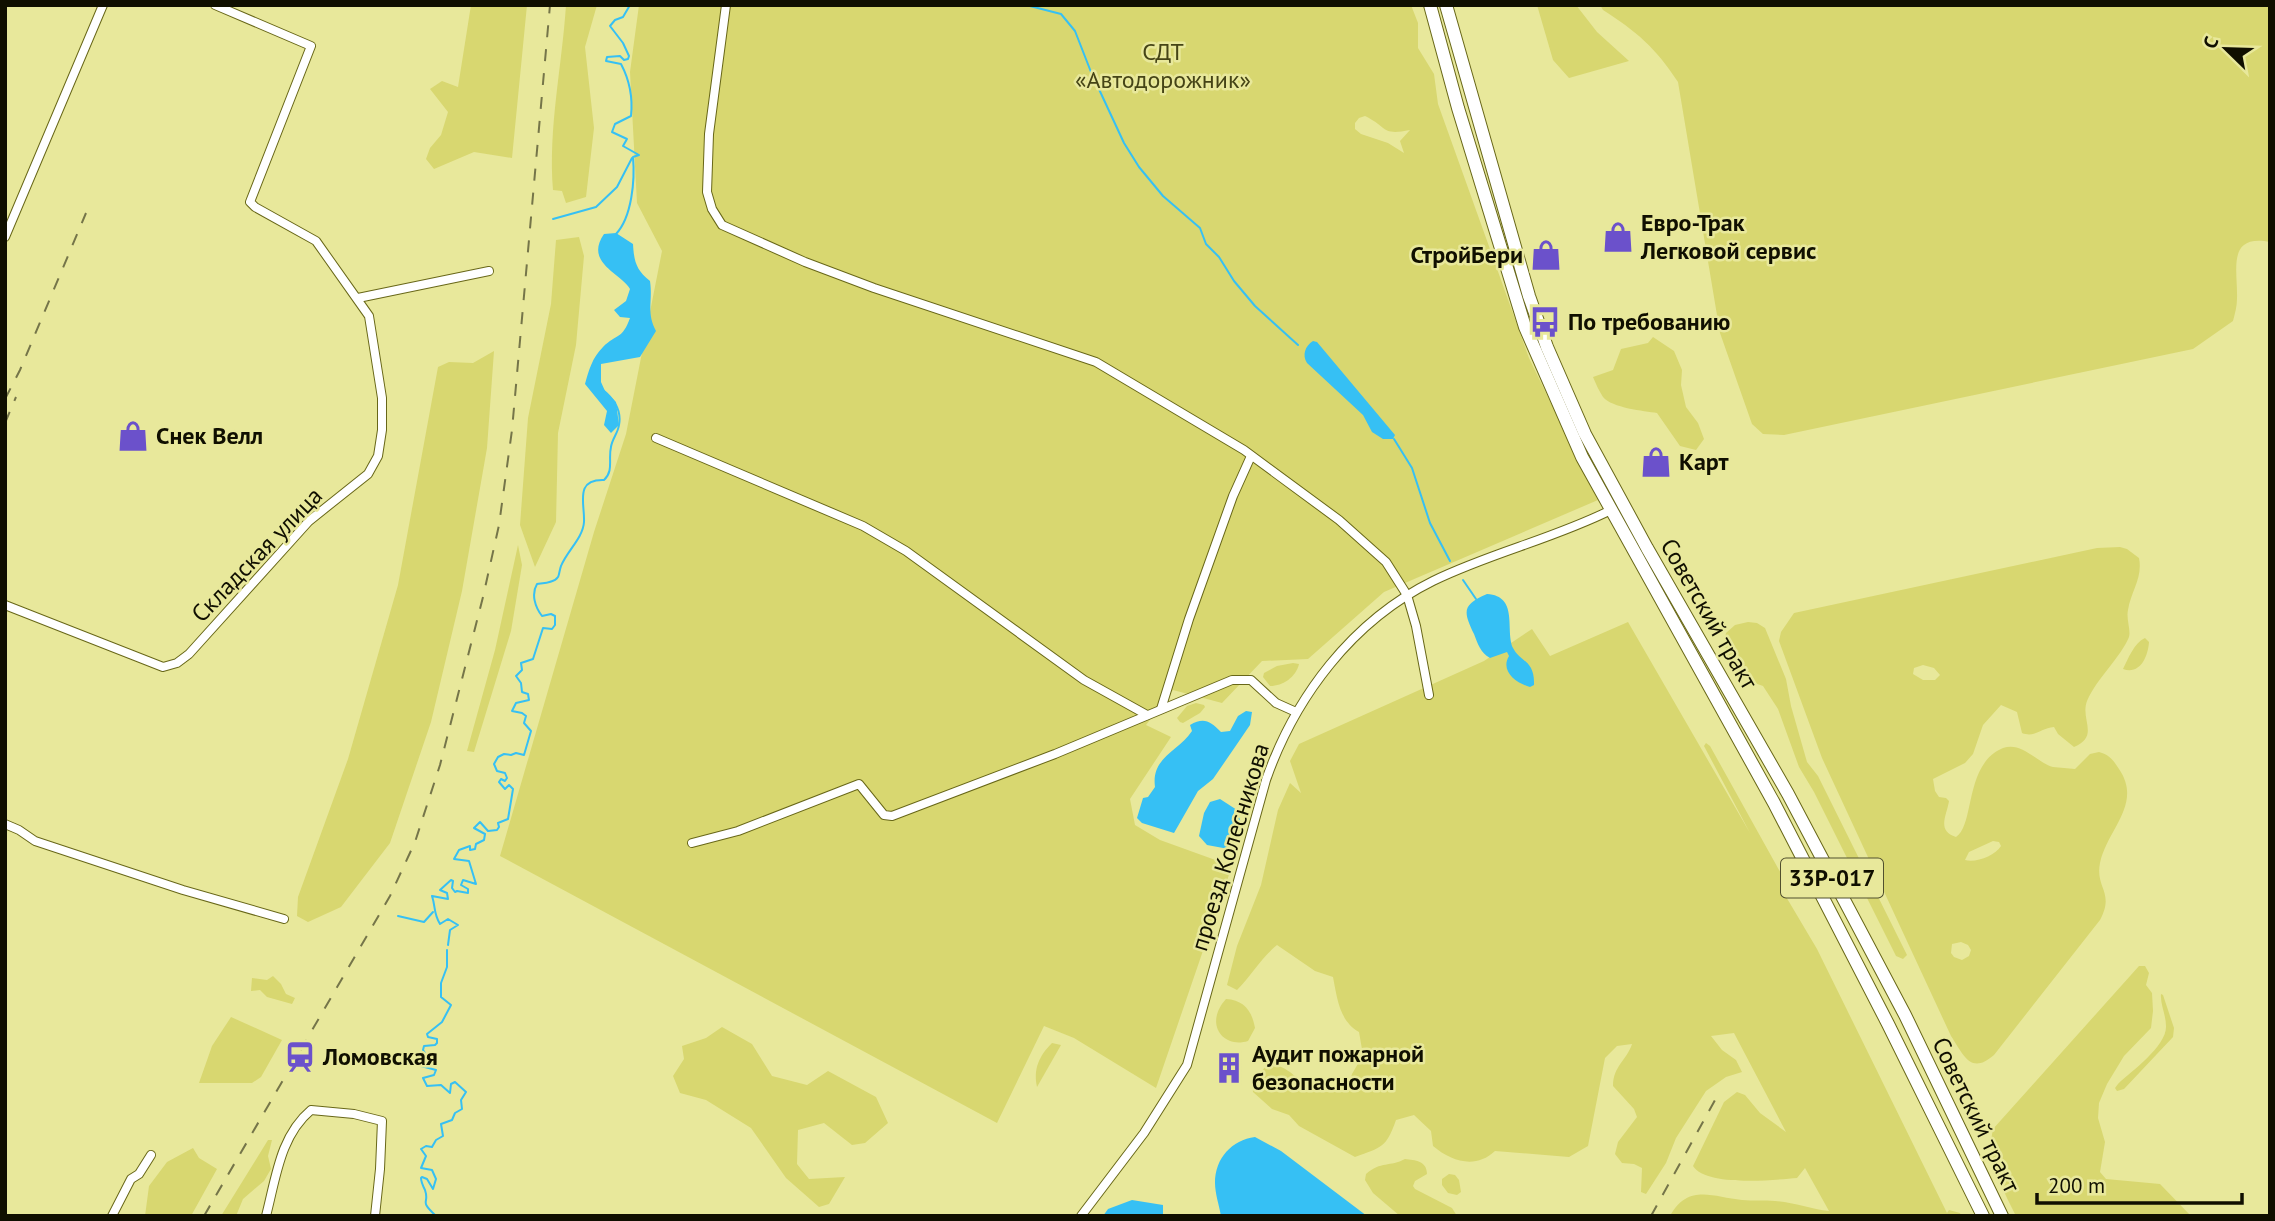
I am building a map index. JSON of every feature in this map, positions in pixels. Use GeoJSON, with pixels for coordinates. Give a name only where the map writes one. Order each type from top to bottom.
{"type":"FeatureCollection","features":[{"type":"Feature","properties":{"kind":"highway","name":"Советский тракт"},"geometry":{"type":"LineString","coordinates":[[1430,5],[1461,121],[1525,327],[1582,457],[1617,507],[1787,794],[1905,1015],[2002,1216]]}},
{"type":"Feature","properties":{"kind":"highway","name":"Советский тракт"},"geometry":{"type":"LineString","coordinates":[[1446,5],[1538,325],[1617,507],[1774,803],[1983,1216]]}},
{"type":"Feature","properties":{"kind":"street"},"geometry":{"type":"LineString","coordinates":[[5,237],[103,5]]}},
{"type":"Feature","properties":{"kind":"street","name":"Складская улица"},"geometry":{"type":"LineString","coordinates":[[5,605],[163,667],[177,663],[189,654],[309,521],[368,474],[378,456],[383,398],[369,316],[316,241],[250,202],[311,46],[215,5]]}},
{"type":"Feature","properties":{"kind":"street"},"geometry":{"type":"LineString","coordinates":[[726,5],[709,134],[707,192],[714,214],[722,225],[805,262],[874,288],[1096,362],[1251,456],[1339,520],[1386,562],[1406,595],[1416,626],[1429,695]]}},
{"type":"Feature","properties":{"kind":"street"},"geometry":{"type":"LineString","coordinates":[[358,298],[489,271]]}},
{"type":"Feature","properties":{"kind":"street"},"geometry":{"type":"LineString","coordinates":[[656,438],[863,526],[906,551],[1084,680],[1147,715]]}},
{"type":"Feature","properties":{"kind":"street"},"geometry":{"type":"LineString","coordinates":[[1161,709],[1189,619],[1233,496],[1251,456]]}},
{"type":"Feature","properties":{"kind":"street","name":"проезд Колесникова"},"geometry":{"type":"LineString","coordinates":[[1081,1216],[1144,1133],[1188,1065],[1266,780],[1296,712],[1326,669],[1346,646],[1406,595],[1460,569],[1575,528],[1617,507]]}},
{"type":"Feature","properties":{"kind":"street"},"geometry":{"type":"LineString","coordinates":[[692,843],[738,831],[859,784],[884,815],[892,816],[1055,754],[1232,680],[1251,680],[1276,703],[1296,712]]}},
{"type":"Feature","properties":{"kind":"street"},"geometry":{"type":"LineString","coordinates":[[5,824],[35,841],[183,890],[284,919]]}},
{"type":"Feature","properties":{"kind":"street"},"geometry":{"type":"LineString","coordinates":[[266,1216],[282,1152],[297,1122],[311,1110],[354,1114],[382,1121],[375,1216]]}},
{"type":"Feature","properties":{"kind":"street"},"geometry":{"type":"LineString","coordinates":[[112,1216],[131,1179],[139,1174],[151,1155]]}},
{"type":"Feature","properties":{"kind":"green space"},"geometry":{"type":"Polygon","coordinates":[[[471,5],[527,5],[512,158],[474,152],[434,169],[426,159],[430,148],[441,135],[448,112],[430,89],[442,81],[458,87],[471,5]]]}},
{"type":"Feature","properties":{"kind":"green space"},"geometry":{"type":"Polygon","coordinates":[[[566,5],[597,5],[585,47],[594,128],[586,197],[566,203],[562,191],[553,190],[552,144],[566,5]]]}},
{"type":"Feature","properties":{"kind":"green space","name":"СДТ «Автодорожник»"},"geometry":{"type":"Polygon","coordinates":[[[639,5],[1411,5],[1418,23],[1418,48],[1434,74],[1438,104],[1529,358],[1598,500],[1384,592],[1308,659],[1262,661],[1222,703],[1173,690],[1146,725],[1171,737],[1130,799],[1135,825],[1160,840],[1232,866],[1156,1088],[1074,1038],[1044,1026],[997,1123],[500,856],[594,532],[626,434],[662,251],[637,203],[630,72],[639,5]],[[1365,116],[1359,118],[1355,129],[1404,153],[1400,141],[1410,130],[1389,131],[1365,116]]]}},
{"type":"Feature","properties":{"kind":"green space"},"geometry":{"type":"Polygon","coordinates":[[[1537,5],[1576,5],[1597,32],[1629,61],[1569,78],[1553,60],[1537,5]]]}},
{"type":"Feature","properties":{"kind":"green space"},"geometry":{"type":"Polygon","coordinates":[[[1600,5],[2270,5],[2270,242],[2246,243],[2240,249],[2236,266],[2237,302],[2233,321],[2193,349],[1784,435],[1763,434],[1752,424],[1720,333],[1678,82],[1645,41],[1600,5]]]}},
{"type":"Feature","properties":{"kind":"green space"},"geometry":{"type":"Polygon","coordinates":[[[579,237],[584,256],[576,345],[558,433],[556,522],[535,567],[520,525],[528,418],[551,304],[556,240],[579,237]]]}},
{"type":"Feature","properties":{"kind":"green space"},"geometry":{"type":"Polygon","coordinates":[[[1653,337],[1674,351],[1682,370],[1681,385],[1686,407],[1698,423],[1704,439],[1696,450],[1680,446],[1657,413],[1607,401],[1593,377],[1613,370],[1621,349],[1648,343],[1653,337]]]}},
{"type":"Feature","properties":{"kind":"green space"},"geometry":{"type":"Polygon","coordinates":[[[494,351],[487,448],[462,591],[431,722],[390,843],[341,907],[308,922],[297,916],[298,897],[348,759],[398,585],[438,367],[449,362],[473,363],[494,351]]]}},
{"type":"Feature","properties":{"kind":"green space"},"geometry":{"type":"Polygon","coordinates":[[[518,545],[522,565],[511,631],[474,752],[467,751],[495,650],[518,545]]]}},
{"type":"Feature","properties":{"kind":"green space"},"geometry":{"type":"Polygon","coordinates":[[[2097,548],[2127,549],[2139,558],[2140,565],[2129,603],[2129,637],[2087,701],[2086,738],[2074,747],[2058,734],[2054,727],[2034,734],[2022,733],[2017,712],[2001,705],[1983,725],[1973,754],[1965,763],[1933,779],[1939,797],[1949,801],[1944,827],[1956,837],[1966,820],[1982,767],[1991,756],[2003,748],[2017,747],[2047,765],[2075,769],[2090,754],[2103,753],[2111,758],[2119,769],[2127,794],[2121,816],[2100,863],[2100,879],[2106,903],[2100,920],[1994,1055],[1986,1061],[1974,1063],[1964,1056],[1951,1036],[1822,758],[1779,641],[1781,632],[1794,613],[2097,548]],[[1923,665],[1914,668],[1913,674],[1923,680],[1935,680],[1940,675],[1934,668],[1923,665]],[[1993,841],[1969,852],[1965,860],[1980,860],[1990,856],[2001,846],[1999,842],[1993,841]],[[1961,942],[1952,944],[1951,953],[1954,957],[1962,960],[1969,956],[1971,950],[1968,945],[1961,942]]]}},
{"type":"Feature","properties":{"kind":"green space"},"geometry":{"type":"Polygon","coordinates":[[[1628,622],[1750,833],[1704,746],[1706,743],[1710,746],[1788,886],[1788,893],[1785,895],[1817,949],[1947,1213],[1949,1210],[1960,1213],[1961,1216],[1670,1216],[1685,1199],[1702,1194],[1782,1202],[1829,1211],[1805,1168],[1797,1178],[1741,1181],[1712,1177],[1700,1173],[1693,1166],[1724,1102],[1737,1092],[1745,1095],[1760,1113],[1786,1132],[1734,1033],[1711,1036],[1722,1050],[1736,1060],[1742,1072],[1726,1077],[1706,1091],[1676,1138],[1666,1163],[1646,1194],[1641,1192],[1642,1168],[1622,1163],[1615,1154],[1618,1142],[1637,1117],[1634,1109],[1613,1086],[1615,1073],[1632,1044],[1617,1046],[1605,1058],[1588,1146],[1569,1157],[1495,1151],[1488,1157],[1472,1162],[1456,1159],[1433,1146],[1431,1131],[1414,1115],[1396,1120],[1382,1145],[1355,1157],[1299,1126],[1289,1115],[1272,1109],[1253,1092],[1255,1080],[1267,1065],[1286,1070],[1316,1091],[1347,1091],[1352,1074],[1363,1055],[1359,1032],[1347,1022],[1340,1008],[1333,977],[1315,971],[1277,945],[1237,990],[1227,985],[1237,946],[1261,885],[1278,810],[1290,783],[1301,793],[1290,761],[1299,744],[1484,661],[1532,629],[1550,656],[1628,622]]]}},
{"type":"Feature","properties":{"kind":"green space"},"geometry":{"type":"Polygon","coordinates":[[[1748,622],[1765,628],[1786,679],[1807,762],[1818,776],[1907,955],[1903,959],[1896,956],[1799,767],[1778,709],[1763,686],[1749,681],[1733,666],[1724,644],[1726,633],[1735,625],[1748,622]]]}},
{"type":"Feature","properties":{"kind":"green space"},"geometry":{"type":"Polygon","coordinates":[[[2145,638],[2149,642],[2142,663],[2134,669],[2123,669],[2135,647],[2145,638]]]}},
{"type":"Feature","properties":{"kind":"green space"},"geometry":{"type":"Polygon","coordinates":[[[1299,664],[1297,669],[1292,677],[1284,682],[1270,686],[1263,677],[1264,673],[1277,666],[1299,664]]]}},
{"type":"Feature","properties":{"kind":"green space"},"geometry":{"type":"Polygon","coordinates":[[[1196,703],[1205,707],[1200,713],[1183,723],[1180,722],[1177,718],[1187,706],[1196,703]]]}},
{"type":"Feature","properties":{"kind":"green space"},"geometry":{"type":"Polygon","coordinates":[[[2139,966],[2145,966],[2149,973],[2146,985],[2152,993],[2151,1028],[2124,1056],[2099,1103],[2098,1118],[2105,1142],[2100,1172],[2106,1179],[2160,1184],[2191,1216],[2016,1216],[1994,1163],[1991,1140],[1993,1129],[2139,966]]]}},
{"type":"Feature","properties":{"kind":"green space"},"geometry":{"type":"Polygon","coordinates":[[[273,976],[286,994],[295,998],[292,1004],[267,997],[260,990],[251,991],[252,978],[267,980],[273,976]]]}},
{"type":"Feature","properties":{"kind":"green space"},"geometry":{"type":"Polygon","coordinates":[[[2161,994],[2174,1028],[2173,1037],[2124,1089],[2117,1091],[2115,1088],[2118,1084],[2148,1058],[2165,1034],[2166,1022],[2161,994]]]}},
{"type":"Feature","properties":{"kind":"green space"},"geometry":{"type":"Polygon","coordinates":[[[1226,999],[1242,1004],[1252,1016],[1255,1028],[1248,1041],[1230,1041],[1219,1032],[1216,1017],[1226,999]]]}},
{"type":"Feature","properties":{"kind":"green space"},"geometry":{"type":"Polygon","coordinates":[[[231,1017],[282,1040],[261,1077],[252,1083],[199,1083],[212,1046],[231,1017]]]}},
{"type":"Feature","properties":{"kind":"green space"},"geometry":{"type":"Polygon","coordinates":[[[722,1027],[752,1044],[772,1076],[807,1085],[828,1071],[876,1097],[888,1123],[865,1143],[852,1145],[824,1123],[798,1130],[797,1164],[809,1179],[845,1177],[829,1204],[819,1207],[786,1178],[751,1128],[706,1100],[680,1093],[673,1076],[684,1059],[682,1046],[706,1038],[722,1027]]]}},
{"type":"Feature","properties":{"kind":"green space"},"geometry":{"type":"Polygon","coordinates":[[[1052,1043],[1061,1045],[1037,1087],[1038,1063],[1052,1043]]]}},
{"type":"Feature","properties":{"kind":"green space"},"geometry":{"type":"Polygon","coordinates":[[[268,1140],[272,1140],[268,1156],[271,1169],[264,1181],[243,1199],[236,1216],[221,1216],[268,1140]]]}},
{"type":"Feature","properties":{"kind":"green space"},"geometry":{"type":"Polygon","coordinates":[[[193,1148],[199,1158],[217,1169],[191,1216],[145,1216],[149,1186],[167,1162],[193,1148]]]}},
{"type":"Feature","properties":{"kind":"green space"},"geometry":{"type":"Polygon","coordinates":[[[1405,1159],[1420,1162],[1425,1166],[1427,1174],[1415,1181],[1415,1189],[1452,1208],[1457,1216],[1400,1216],[1373,1193],[1365,1180],[1366,1174],[1376,1167],[1405,1159]]]}},
{"type":"Feature","properties":{"kind":"green space"},"geometry":{"type":"Polygon","coordinates":[[[1449,1174],[1455,1175],[1459,1180],[1461,1192],[1457,1195],[1448,1193],[1442,1185],[1442,1179],[1449,1174]]]}},
{"type":"Feature","properties":{"kind":"water"},"geometry":{"type":"Polygon","coordinates":[[[616,233],[633,244],[637,265],[650,281],[650,312],[656,331],[640,357],[601,364],[601,382],[605,391],[616,402],[619,425],[611,433],[604,425],[607,411],[585,384],[596,355],[622,333],[630,318],[620,317],[614,310],[626,301],[630,289],[606,266],[598,253],[604,234],[616,233]]]}},
{"type":"Feature","properties":{"kind":"water"},"geometry":{"type":"Polygon","coordinates":[[[1313,341],[1317,342],[1395,435],[1393,439],[1383,439],[1372,432],[1363,415],[1307,363],[1305,351],[1313,341]]]}},
{"type":"Feature","properties":{"kind":"water"},"geometry":{"type":"Polygon","coordinates":[[[1487,594],[1497,596],[1507,607],[1513,648],[1530,666],[1534,677],[1534,685],[1530,687],[1511,676],[1507,667],[1507,652],[1490,658],[1478,644],[1468,620],[1467,610],[1469,605],[1487,594]]]}},
{"type":"Feature","properties":{"kind":"water"},"geometry":{"type":"Polygon","coordinates":[[[1246,711],[1252,712],[1250,725],[1213,779],[1198,791],[1174,833],[1142,823],[1137,818],[1143,798],[1148,797],[1155,787],[1157,769],[1192,731],[1190,725],[1203,721],[1221,732],[1230,731],[1238,716],[1246,711]]]}},
{"type":"Feature","properties":{"kind":"water"},"geometry":{"type":"Polygon","coordinates":[[[1220,799],[1237,810],[1242,827],[1234,850],[1207,845],[1199,836],[1204,813],[1210,802],[1220,799]]]}},
{"type":"Feature","properties":{"kind":"water"},"geometry":{"type":"Polygon","coordinates":[[[1255,1137],[1281,1151],[1367,1216],[1221,1216],[1215,1187],[1218,1166],[1232,1146],[1255,1137]]]}},
{"type":"Feature","properties":{"kind":"water"},"geometry":{"type":"Polygon","coordinates":[[[1132,1200],[1163,1205],[1163,1214],[1103,1216],[1108,1209],[1132,1200]]]}},
{"type":"Feature","properties":{"kind":"waterway"},"geometry":{"type":"LineString","coordinates":[[616,234],[629,208],[633,187],[633,157],[639,155],[623,146],[627,139],[612,132],[615,124],[631,116],[631,96],[621,64],[606,61],[607,57],[620,56],[624,60],[628,59],[623,43],[610,26],[623,17],[630,5]]}},
{"type":"Feature","properties":{"kind":"waterway"},"geometry":{"type":"LineString","coordinates":[[1026,5],[1061,14],[1075,31],[1124,143],[1139,167],[1163,196],[1200,228],[1206,244],[1219,257],[1234,281],[1255,306],[1298,345]]}},
{"type":"Feature","properties":{"kind":"waterway"},"geometry":{"type":"LineString","coordinates":[[553,219],[596,207],[617,187],[632,158]]}},
{"type":"Feature","properties":{"kind":"waterway"},"geometry":{"type":"LineString","coordinates":[[448,945],[450,930],[458,925],[448,919],[440,924],[432,896],[448,899],[447,893],[440,890],[451,880],[455,892],[468,893],[468,889],[461,885],[463,880],[476,884],[469,861],[454,859],[459,850],[470,846],[470,850],[475,849],[476,844],[484,840],[485,834],[474,828],[480,822],[488,831],[497,830],[498,823],[508,819],[513,789],[509,785],[505,789],[499,782],[507,778],[505,773],[497,771],[494,764],[498,757],[504,754],[524,755],[531,731],[524,723],[526,716],[512,711],[516,703],[529,700],[528,694],[522,692],[521,683],[516,676],[522,670],[521,663],[533,659],[543,628],[552,629],[555,625],[555,616],[542,616],[537,609],[535,588],[537,584],[551,582],[558,577],[564,560],[583,528],[585,488],[595,481],[604,480],[609,473],[611,447],[620,420],[614,401],[603,390]]}},
{"type":"Feature","properties":{"kind":"waterway"},"geometry":{"type":"LineString","coordinates":[[1394,439],[1412,468],[1430,523],[1450,561]]}},
{"type":"Feature","properties":{"kind":"waterway"},"geometry":{"type":"LineString","coordinates":[[1463,580],[1476,599]]}},
{"type":"Feature","properties":{"kind":"waterway"},"geometry":{"type":"LineString","coordinates":[[398,916],[424,922],[433,912]]}},
{"type":"Feature","properties":{"kind":"waterway"},"geometry":{"type":"LineString","coordinates":[[436,1216],[426,1204],[421,1178],[427,1179],[433,1189],[436,1179],[432,1170],[421,1168],[426,1156],[421,1149],[432,1147],[436,1140],[443,1136],[441,1124],[452,1120],[455,1113],[462,1109],[461,1100],[466,1092],[455,1082],[451,1084],[450,1093],[441,1085],[427,1086],[423,1078],[434,1075],[436,1070],[421,1066],[420,1063],[427,1056],[423,1050],[424,1046],[437,1043],[437,1039],[428,1037],[427,1034],[442,1022],[451,1005],[441,997],[441,983],[447,967],[447,950]]}},
{"type":"Feature","properties":{"kind":"railway"},"geometry":{"type":"LineString","coordinates":[[204,1216],[390,896],[415,842],[440,765],[499,525],[512,430],[550,5]]}},
{"type":"Feature","properties":{"kind":"railway"},"geometry":{"type":"LineString","coordinates":[[5,399],[20,370],[86,213]]}},
{"type":"Feature","properties":{"kind":"railway"},"geometry":{"type":"LineString","coordinates":[[5,423],[16,397]]}},
{"type":"Feature","properties":{"kind":"railway"},"geometry":{"type":"LineString","coordinates":[[1651,1216],[1720,1091]]}},
{"type":"Feature","properties":{"kind":"place","name":"Евро-Трак Легковой сервис"},"geometry":{"type":"Point","coordinates":[1618,237]}},
{"type":"Feature","properties":{"kind":"place","name":"СтройБери"},"geometry":{"type":"Point","coordinates":[1546,255]}},
{"type":"Feature","properties":{"kind":"place","name":"По требованию"},"geometry":{"type":"Point","coordinates":[1545,322]}},
{"type":"Feature","properties":{"kind":"place","name":"Снек Велл"},"geometry":{"type":"Point","coordinates":[133,436]}},
{"type":"Feature","properties":{"kind":"place","name":"Карт"},"geometry":{"type":"Point","coordinates":[1656,462]}},
{"type":"Feature","properties":{"kind":"place","name":"Ломовская"},"geometry":{"type":"Point","coordinates":[300,1057]}},
{"type":"Feature","properties":{"kind":"place","name":"Аудит пожарной безопасности"},"geometry":{"type":"Point","coordinates":[1229,1068]}}]}
